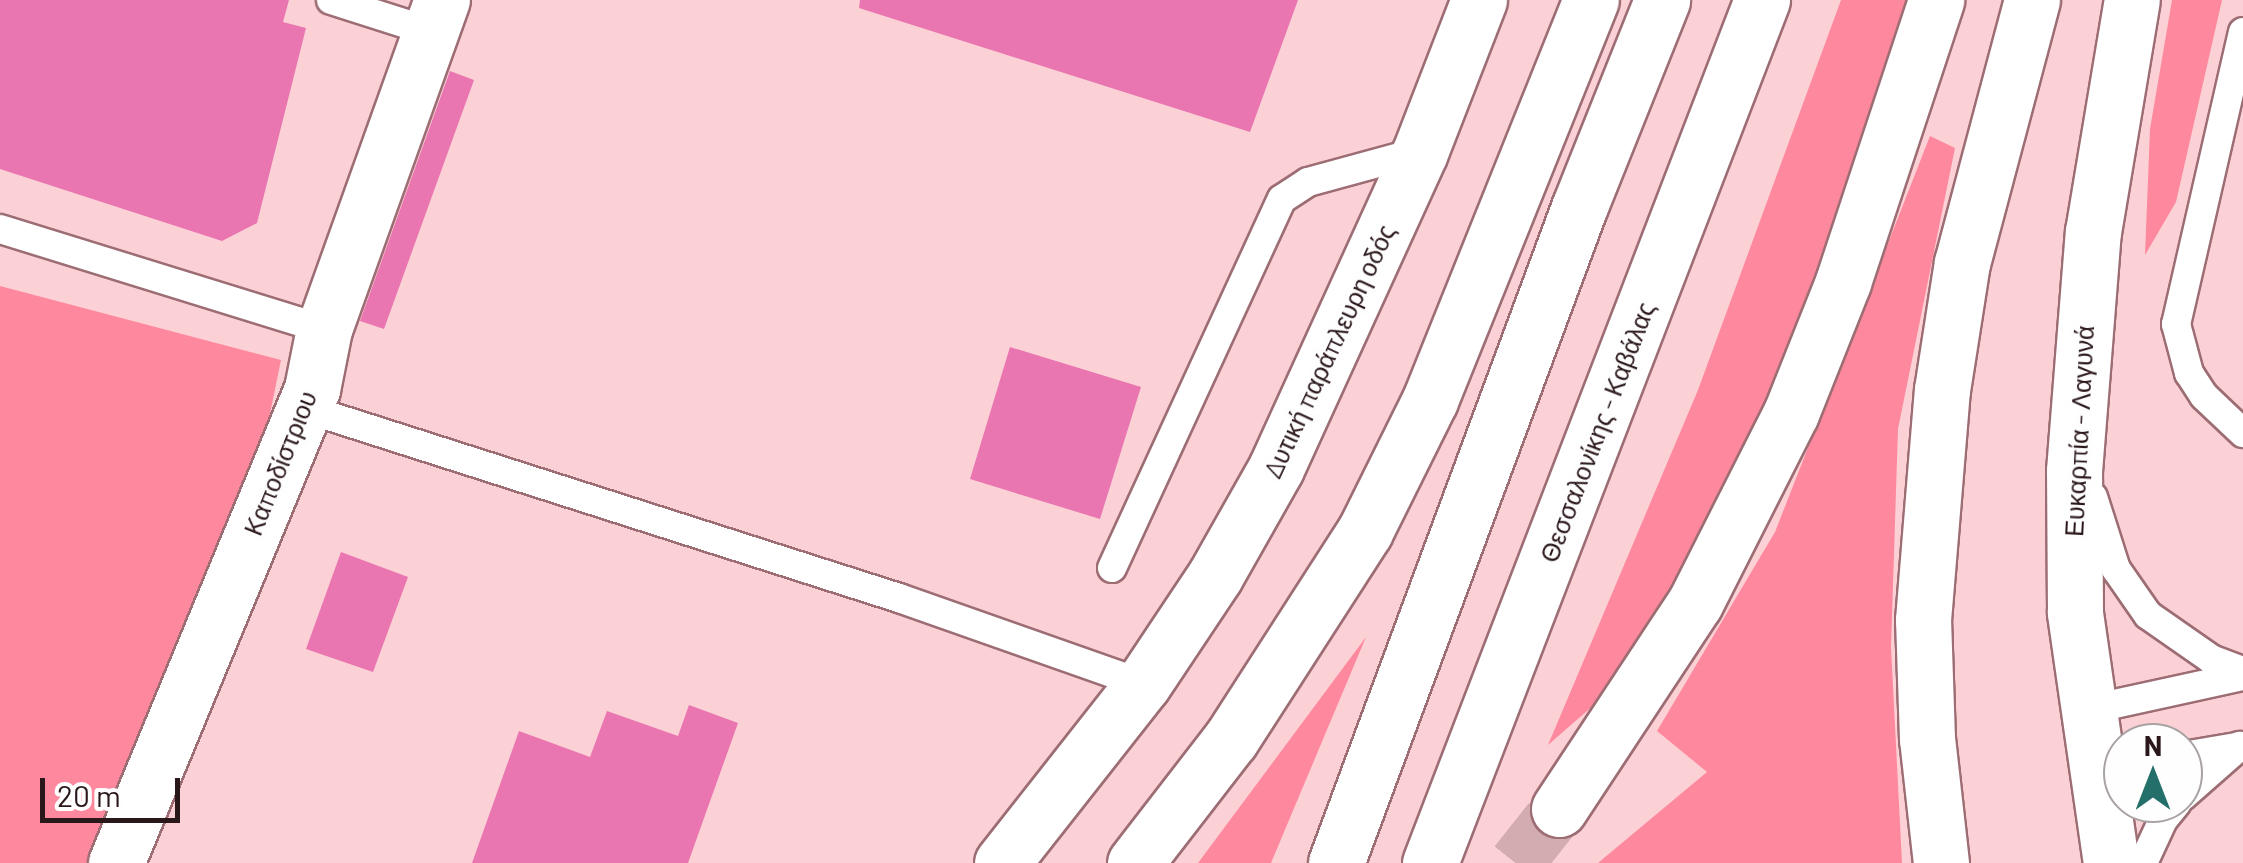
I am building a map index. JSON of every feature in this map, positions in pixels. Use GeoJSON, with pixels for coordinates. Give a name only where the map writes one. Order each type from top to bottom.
{"type":"FeatureCollection","features":[{"type":"Feature","properties":{"kind":"main road","name":"Δυτική παράπλευρη οδός"},"geometry":{"type":"LineString","coordinates":[[1002,863],[1143,684],[1216,576],[1276,468],[1420,152],[1479,0]]}},
{"type":"Feature","properties":{"kind":"main road"},"geometry":{"type":"LineString","coordinates":[[1135,863],[1231,739],[1365,531],[1430,400],[1590,0]]}},
{"type":"Feature","properties":{"kind":"main road"},"geometry":{"type":"LineString","coordinates":[[1336,863],[1565,245],[1662,0]]}},
{"type":"Feature","properties":{"kind":"main road","name":"Θεσσαλονίκης - Καβάλας"},"geometry":{"type":"LineString","coordinates":[[1430,863],[1762,0]]}},
{"type":"Feature","properties":{"kind":"main road"},"geometry":{"type":"LineString","coordinates":[[1559,809],[1695,603],[1782,431],[1843,282],[1936,0]]}},
{"type":"Feature","properties":{"kind":"main road"},"geometry":{"type":"LineString","coordinates":[[1940,863],[1927,739],[1924,620],[1940,407],[1962,263],[2032,0]]}},
{"type":"Feature","properties":{"kind":"main road","name":"Ευκαρπία - Λαγυνά"},"geometry":{"type":"LineString","coordinates":[[2103,752],[2087,710],[2075,612],[2076,418],[2093,232],[2132,0]]}},
{"type":"Feature","properties":{"kind":"main road","name":"Καποδίστριου"},"geometry":{"type":"LineString","coordinates":[[116,863],[304,408],[324,329],[437,16]]}},
{"type":"Feature","properties":{"kind":"main road","name":"Ευκαρπία - Λαγυνά"},"geometry":{"type":"LineString","coordinates":[[2110,823],[2110,863]]}},
{"type":"Feature","properties":{"kind":"lane"},"geometry":{"type":"LineString","coordinates":[[331,0],[437,16]]}},
{"type":"Feature","properties":{"kind":"lane"},"geometry":{"type":"LineString","coordinates":[[2243,32],[2176,324],[2189,372],[2204,396],[2243,433]]}},
{"type":"Feature","properties":{"kind":"lane"},"geometry":{"type":"LineString","coordinates":[[1112,568],[1282,199],[1308,182],[1420,152]]}},
{"type":"Feature","properties":{"kind":"lane"},"geometry":{"type":"LineString","coordinates":[[0,229],[324,329]]}},
{"type":"Feature","properties":{"kind":"lane"},"geometry":{"type":"LineString","coordinates":[[304,408],[899,598],[1143,684]]}},
{"type":"Feature","properties":{"kind":"lane"},"geometry":{"type":"LineString","coordinates":[[2076,418],[2098,518],[2128,590],[2174,637],[2243,673]]}},
{"type":"Feature","properties":{"kind":"lane"},"geometry":{"type":"LineString","coordinates":[[2087,710],[2243,673]]}},
{"type":"Feature","properties":{"kind":"lane"},"geometry":{"type":"LineString","coordinates":[[2203,753],[2242,746]]}},
{"type":"Feature","properties":{"kind":"lane"},"geometry":{"type":"LineString","coordinates":[[2203,779],[2242,746]]}},
{"type":"Feature","properties":{"kind":"lane"},"geometry":{"type":"LineString","coordinates":[[2143,863],[2162,823]]}},
{"type":"Feature","properties":{"kind":"shaded area"},"geometry":{"type":"Polygon","coordinates":[[[1841,0],[1908,0],[1831,239],[1772,391],[1626,677],[1548,745],[1698,390],[1841,0]]]}},
{"type":"Feature","properties":{"kind":"shaded area"},"geometry":{"type":"Polygon","coordinates":[[[2172,0],[2222,0],[2176,202],[2145,255],[2150,129],[2172,0]]]}},
{"type":"Feature","properties":{"kind":"shaded area"},"geometry":{"type":"Polygon","coordinates":[[[1930,136],[1955,148],[1898,429],[1891,647],[1902,863],[1598,863],[1707,772],[1657,731],[1775,532],[1930,136]]]}},
{"type":"Feature","properties":{"kind":"shaded area"},"geometry":{"type":"Polygon","coordinates":[[[0,286],[281,360],[266,433],[87,863],[0,863],[0,286]]]}},
{"type":"Feature","properties":{"kind":"shaded area"},"geometry":{"type":"Polygon","coordinates":[[[1366,637],[1271,863],[1198,863],[1366,637]]]}},
{"type":"Feature","properties":{"kind":"building"},"geometry":{"type":"Polygon","coordinates":[[[0,0],[289,0],[283,22],[306,28],[257,223],[222,241],[0,169],[0,0]]]}},
{"type":"Feature","properties":{"kind":"building"},"geometry":{"type":"Polygon","coordinates":[[[860,0],[1298,0],[1250,132],[859,8],[860,0]]]}},
{"type":"Feature","properties":{"kind":"building"},"geometry":{"type":"Polygon","coordinates":[[[450,71],[474,80],[384,329],[360,321],[450,71]]]}},
{"type":"Feature","properties":{"kind":"building"},"geometry":{"type":"Polygon","coordinates":[[[1010,347],[1141,387],[1100,519],[970,479],[1010,347]]]}},
{"type":"Feature","properties":{"kind":"building"},"geometry":{"type":"Polygon","coordinates":[[[341,552],[408,577],[373,672],[306,649],[341,552]]]}},
{"type":"Feature","properties":{"kind":"building"},"geometry":{"type":"Polygon","coordinates":[[[689,705],[738,723],[688,863],[472,863],[519,731],[590,757],[607,711],[678,736],[689,705]]]}},
{"type":"Feature","properties":{"kind":"tunnel"},"geometry":{"type":"LineString","coordinates":[[1516,863],[1559,809]]}}]}
